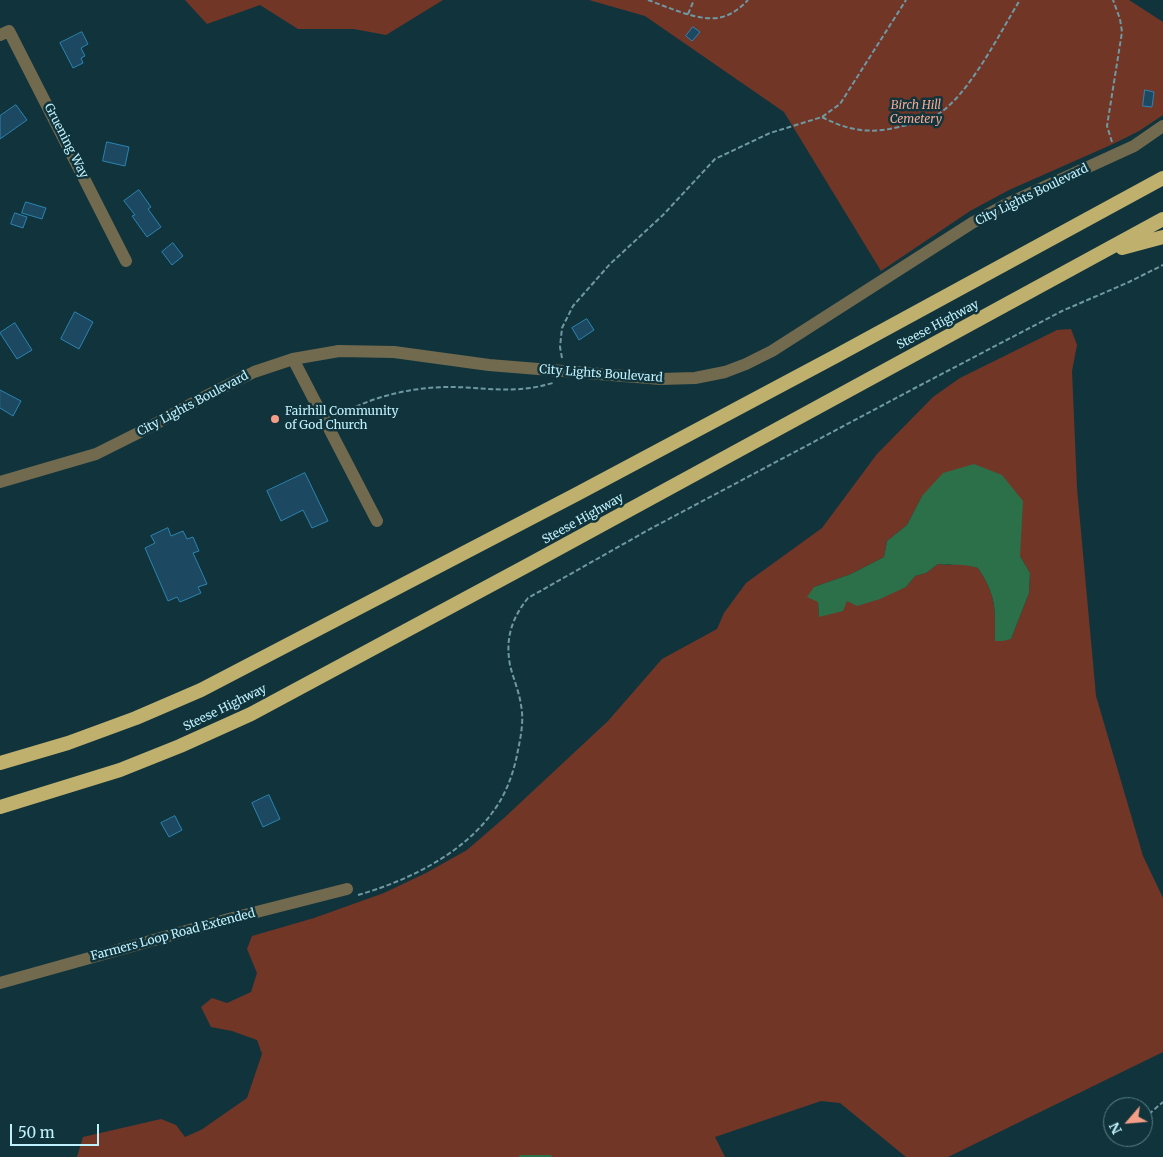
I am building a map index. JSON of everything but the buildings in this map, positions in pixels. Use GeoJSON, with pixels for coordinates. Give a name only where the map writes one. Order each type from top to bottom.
{"type":"FeatureCollection","features":[{"type":"Feature","properties":{"kind":"highway","name":"Steese Highway"},"geometry":{"type":"LineString","coordinates":[[0,763],[85,737],[136,718],[201,690],[801,374],[1163,178]]}},
{"type":"Feature","properties":{"kind":"highway","name":"Steese Highway"},"geometry":{"type":"LineString","coordinates":[[0,807],[120,770],[180,746],[251,714],[1163,219]]}},
{"type":"Feature","properties":{"kind":"highway"},"geometry":{"type":"LineString","coordinates":[[1097,255],[1163,237]]}},
{"type":"Feature","properties":{"kind":"street","name":"Gruening Way"},"geometry":{"type":"LineString","coordinates":[[0,35],[10,32],[126,261]]}},
{"type":"Feature","properties":{"kind":"street","name":"City Lights Boulevard"},"geometry":{"type":"LineString","coordinates":[[0,482],[96,454],[148,428],[204,396],[246,376],[293,359],[339,351],[394,352],[488,365],[661,379],[695,378],[725,372],[772,351],[972,223],[1005,204],[1118,154],[1134,146],[1163,126]]}},
{"type":"Feature","properties":{"kind":"street"},"geometry":{"type":"LineString","coordinates":[[293,359],[377,521]]}},
{"type":"Feature","properties":{"kind":"street","name":"Farmers Loop Road Extended"},"geometry":{"type":"LineString","coordinates":[[0,983],[229,919],[349,893]]}},
{"type":"Feature","properties":{"kind":"path"},"geometry":{"type":"LineString","coordinates":[[648,0],[688,14],[709,18],[720,18],[732,13],[748,0]]}},
{"type":"Feature","properties":{"kind":"path"},"geometry":{"type":"LineString","coordinates":[[688,14],[694,0]]}},
{"type":"Feature","properties":{"kind":"path"},"geometry":{"type":"LineString","coordinates":[[326,423],[352,408],[405,391],[448,387],[530,388],[553,383],[563,372],[560,347],[562,328],[573,306],[610,264],[663,215],[714,158],[770,133],[822,117],[840,104],[906,0]]}},
{"type":"Feature","properties":{"kind":"path"},"geometry":{"type":"LineString","coordinates":[[822,117],[844,127],[868,131],[907,126],[935,116],[952,104],[969,84],[1020,0]]}},
{"type":"Feature","properties":{"kind":"path"},"geometry":{"type":"LineString","coordinates":[[1113,0],[1120,19],[1122,32],[1107,126],[1109,137],[1118,154]]}},
{"type":"Feature","properties":{"kind":"path"},"geometry":{"type":"LineString","coordinates":[[349,893],[378,889],[410,875],[452,850],[485,822],[504,795],[516,761],[522,731],[522,705],[509,663],[509,638],[514,618],[528,598],[650,529],[915,388],[1062,311],[1163,265]]}},
{"type":"Feature","properties":{"kind":"path"},"geometry":{"type":"LineString","coordinates":[[1153,1110],[1163,1102]]}},
{"type":"Feature","properties":{"kind":"green space"},"geometry":{"type":"Polygon","coordinates":[[[185,0],[443,0],[386,35],[354,29],[298,29],[260,5],[207,24],[185,0]]]}},
{"type":"Feature","properties":{"kind":"green space","name":"Birch Hill Cemetery"},"geometry":{"type":"Polygon","coordinates":[[[589,0],[1129,0],[1163,22],[1163,115],[1139,131],[1113,144],[1009,190],[970,211],[881,271],[784,112],[645,16],[589,0]]]}},
{"type":"Feature","properties":{"kind":"green space"},"geometry":{"type":"Polygon","coordinates":[[[1071,329],[1077,345],[1072,371],[1077,488],[1096,696],[1143,856],[1163,898],[1163,1052],[948,1157],[906,1157],[840,1103],[821,1101],[715,1137],[725,1157],[77,1157],[83,1137],[161,1119],[176,1125],[185,1137],[201,1130],[247,1098],[262,1054],[257,1040],[232,1031],[211,1027],[201,1007],[212,998],[227,1003],[251,992],[257,973],[247,949],[252,936],[314,918],[384,893],[426,873],[467,850],[608,721],[662,659],[717,629],[724,613],[746,583],[822,528],[877,454],[933,397],[960,378],[1057,330],[1071,329]],[[922,496],[907,525],[887,541],[884,557],[851,574],[814,587],[819,616],[847,601],[906,587],[915,576],[926,573],[938,564],[963,563],[978,568],[989,587],[995,611],[995,641],[1011,639],[1029,593],[1030,573],[1020,556],[1020,532],[922,496]]]}},
{"type":"Feature","properties":{"kind":"shaded area"},"geometry":{"type":"Polygon","coordinates":[[[974,464],[1002,475],[1023,501],[1020,556],[1030,573],[1029,593],[1011,639],[995,641],[995,611],[992,595],[978,568],[967,566],[938,564],[926,573],[915,576],[906,587],[880,599],[857,606],[847,601],[843,611],[819,617],[818,602],[807,597],[814,587],[851,574],[884,557],[887,541],[907,525],[922,496],[943,473],[974,464]]]}},
{"type":"Feature","properties":{"kind":"waterway"},"geometry":{"type":"LineString","coordinates":[[521,1157],[550,1157]]}},
{"type":"Feature","properties":{"kind":"place","name":"Fairhill Community of God Church"},"geometry":{"type":"Point","coordinates":[275,419]}}]}
